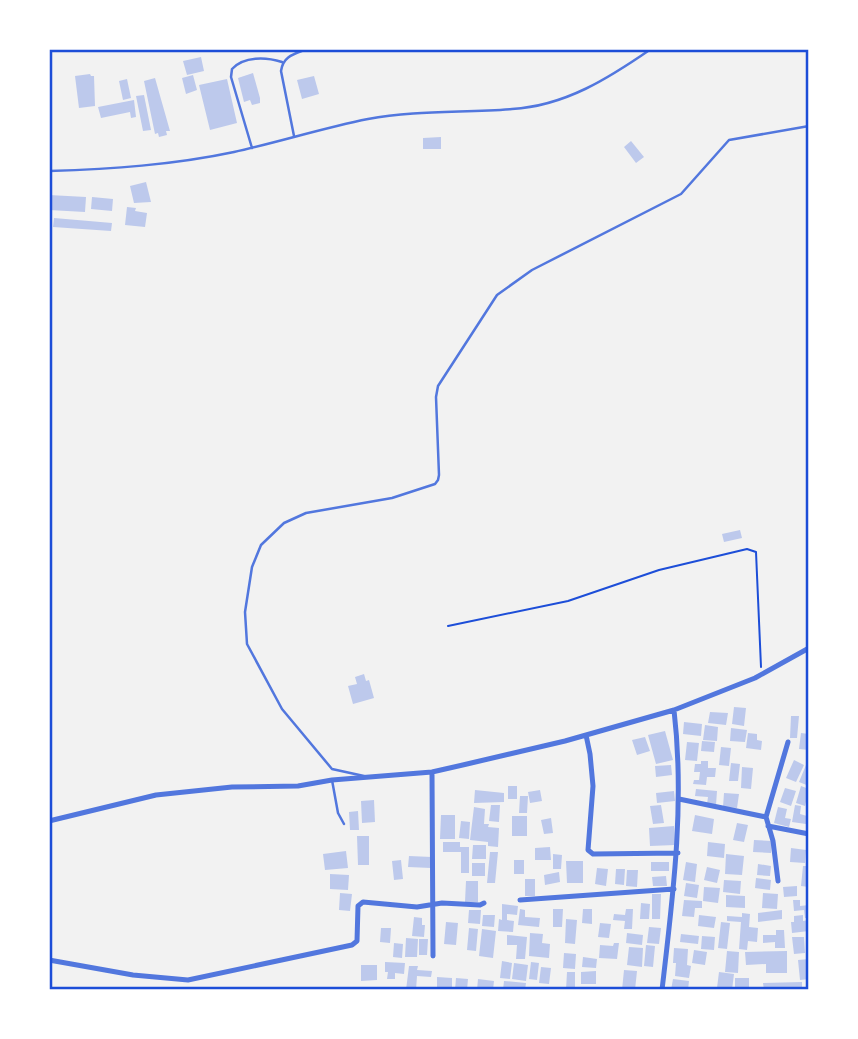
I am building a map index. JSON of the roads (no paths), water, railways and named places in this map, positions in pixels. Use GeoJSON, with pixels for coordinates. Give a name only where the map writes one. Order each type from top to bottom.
{"type":"FeatureCollection","features":[{"type":"Feature","properties":{"kind":"street"},"geometry":{"type":"LineString","coordinates":[[49,821],[156,794],[232,787],[298,786],[332,780],[432,772],[586,735],[674,710],[761,675],[809,648]]}},
{"type":"Feature","properties":{"kind":"street"},"geometry":{"type":"LineString","coordinates":[[662,990],[678,853],[679,753],[674,710]]}},
{"type":"Feature","properties":{"kind":"street"},"geometry":{"type":"LineString","coordinates":[[586,735],[593,786],[588,850],[593,854],[678,853]]}},
{"type":"Feature","properties":{"kind":"street"},"geometry":{"type":"LineString","coordinates":[[778,881],[766,817],[788,742]]}},
{"type":"Feature","properties":{"kind":"street"},"geometry":{"type":"LineString","coordinates":[[432,772],[433,956]]}},
{"type":"Feature","properties":{"kind":"street"},"geometry":{"type":"LineString","coordinates":[[680,799],[766,817]]}},
{"type":"Feature","properties":{"kind":"street"},"geometry":{"type":"LineString","coordinates":[[768,826],[809,834]]}},
{"type":"Feature","properties":{"kind":"street"},"geometry":{"type":"LineString","coordinates":[[520,900],[674,889]]}},
{"type":"Feature","properties":{"kind":"street"},"geometry":{"type":"LineString","coordinates":[[49,960],[133,975],[187,981],[352,945],[357,941],[358,906],[363,902],[417,907],[484,903]]}},
{"type":"Feature","properties":{"kind":"lane"},"geometry":{"type":"LineString","coordinates":[[293,136],[281,71],[282,62],[307,49]]}},
{"type":"Feature","properties":{"kind":"lane"},"geometry":{"type":"LineString","coordinates":[[49,171],[159,164],[252,148],[372,118],[514,109],[547,103],[580,93],[612,76],[651,49]]}},
{"type":"Feature","properties":{"kind":"lane"},"geometry":{"type":"LineString","coordinates":[[252,148],[231,77],[232,69],[237,63],[257,58],[282,62]]}},
{"type":"Feature","properties":{"kind":"lane"},"geometry":{"type":"LineString","coordinates":[[386,777],[331,769],[282,709],[247,645],[244,612],[246,590],[261,545],[284,523],[306,513],[392,498],[435,484],[439,475],[436,397],[438,386],[497,295],[532,270],[681,194],[729,140],[809,126]]}},
{"type":"Feature","properties":{"kind":"lane"},"geometry":{"type":"LineString","coordinates":[[332,780],[338,813],[344,824]]}}]}
